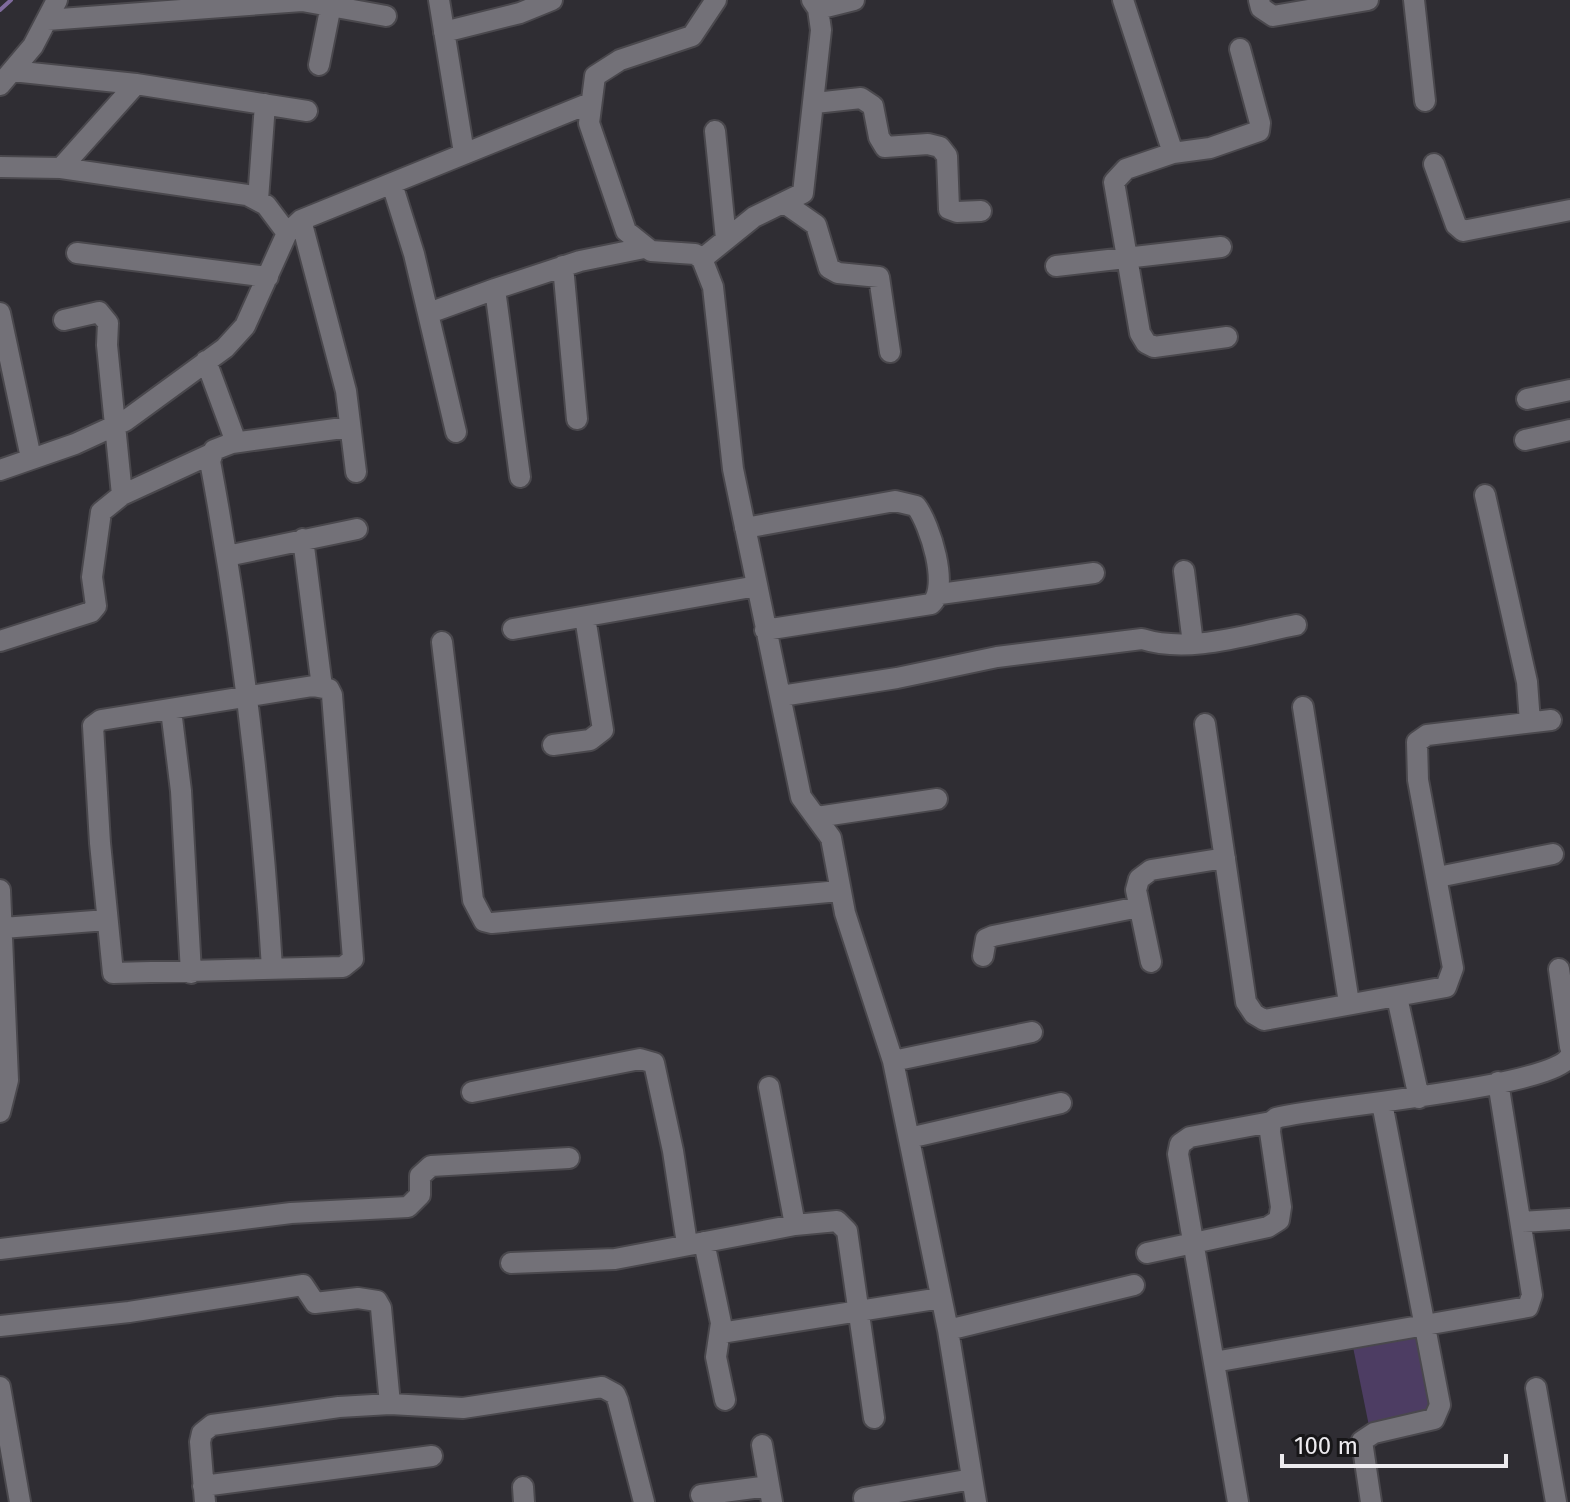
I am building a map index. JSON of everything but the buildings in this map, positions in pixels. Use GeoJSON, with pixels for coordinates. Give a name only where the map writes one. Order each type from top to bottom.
{"type":"FeatureCollection","features":[{"type":"Feature","properties":{"kind":"street"},"geometry":{"type":"LineString","coordinates":[[6,78],[47,20],[57,0]]}},
{"type":"Feature","properties":{"kind":"street"},"geometry":{"type":"LineString","coordinates":[[439,0],[464,153]]}},
{"type":"Feature","properties":{"kind":"street"},"geometry":{"type":"LineString","coordinates":[[444,32],[520,13],[552,0]]}},
{"type":"Feature","properties":{"kind":"street"},"geometry":{"type":"LineString","coordinates":[[644,248],[626,231],[619,217],[589,133],[592,80],[598,72],[620,60],[692,36],[716,0]]}},
{"type":"Feature","properties":{"kind":"street"},"geometry":{"type":"LineString","coordinates":[[702,259],[754,217],[800,196],[806,184],[821,30],[815,4],[854,0]]}},
{"type":"Feature","properties":{"kind":"street"},"geometry":{"type":"LineString","coordinates":[[1123,0],[1173,153]]}},
{"type":"Feature","properties":{"kind":"street"},"geometry":{"type":"LineString","coordinates":[[1266,8],[1368,0]]}},
{"type":"Feature","properties":{"kind":"street"},"geometry":{"type":"LineString","coordinates":[[1414,0],[1425,101]]}},
{"type":"Feature","properties":{"kind":"street"},"geometry":{"type":"LineString","coordinates":[[47,20],[289,1],[332,2],[386,16]]}},
{"type":"Feature","properties":{"kind":"street"},"geometry":{"type":"LineString","coordinates":[[319,65],[332,2]]}},
{"type":"Feature","properties":{"kind":"street"},"geometry":{"type":"LineString","coordinates":[[1227,337],[1154,347],[1146,343],[1140,333],[1114,187],[1116,177],[1126,169],[1173,153],[1210,148],[1259,131],[1260,123],[1240,49]]}},
{"type":"Feature","properties":{"kind":"street"},"geometry":{"type":"LineString","coordinates":[[6,78],[136,84],[307,111]]}},
{"type":"Feature","properties":{"kind":"street"},"geometry":{"type":"LineString","coordinates":[[61,168],[136,84]]}},
{"type":"Feature","properties":{"kind":"street"},"geometry":{"type":"LineString","coordinates":[[815,103],[861,98],[873,106],[879,137],[885,147],[928,144],[940,147],[947,156],[949,209],[957,212],[981,211]]}},
{"type":"Feature","properties":{"kind":"street"},"geometry":{"type":"LineString","coordinates":[[0,470],[117,425],[237,337],[294,227],[464,153],[590,103]]}},
{"type":"Feature","properties":{"kind":"street"},"geometry":{"type":"LineString","coordinates":[[258,200],[265,104]]}},
{"type":"Feature","properties":{"kind":"street"},"geometry":{"type":"LineString","coordinates":[[715,131],[726,239]]}},
{"type":"Feature","properties":{"kind":"street"},"geometry":{"type":"LineString","coordinates":[[1434,164],[1456,225],[1463,231],[1570,210]]}},
{"type":"Feature","properties":{"kind":"street"},"geometry":{"type":"LineString","coordinates":[[0,167],[61,168],[258,200],[294,227],[346,391],[356,472]]}},
{"type":"Feature","properties":{"kind":"street"},"geometry":{"type":"LineString","coordinates":[[392,184],[429,313],[456,432]]}},
{"type":"Feature","properties":{"kind":"street"},"geometry":{"type":"LineString","coordinates":[[786,204],[816,225],[829,268],[838,273],[879,277],[890,352]]}},
{"type":"Feature","properties":{"kind":"street"},"geometry":{"type":"LineString","coordinates":[[1056,266],[1221,247]]}},
{"type":"Feature","properties":{"kind":"street"},"geometry":{"type":"LineString","coordinates":[[429,313],[563,266],[644,248],[690,253],[702,259],[713,287],[722,391],[745,528],[801,797],[831,838],[839,891],[893,1061],[948,1330],[976,1502]]}},
{"type":"Feature","properties":{"kind":"street"},"geometry":{"type":"LineString","coordinates":[[77,253],[268,277]]}},
{"type":"Feature","properties":{"kind":"street"},"geometry":{"type":"LineString","coordinates":[[563,266],[577,419]]}},
{"type":"Feature","properties":{"kind":"street"},"geometry":{"type":"LineString","coordinates":[[495,289],[520,477]]}},
{"type":"Feature","properties":{"kind":"street"},"geometry":{"type":"LineString","coordinates":[[64,320],[99,312],[106,318],[122,495]]}},
{"type":"Feature","properties":{"kind":"street"},"geometry":{"type":"LineString","coordinates":[[0,313],[31,458]]}},
{"type":"Feature","properties":{"kind":"street"},"geometry":{"type":"LineString","coordinates":[[206,361],[231,428],[232,443]]}},
{"type":"Feature","properties":{"kind":"street"},"geometry":{"type":"LineString","coordinates":[[1527,399],[1570,390]]}},
{"type":"Feature","properties":{"kind":"street"},"geometry":{"type":"LineString","coordinates":[[0,641],[91,612],[96,599],[92,577],[99,521],[108,505],[122,495],[232,443],[350,427]]}},
{"type":"Feature","properties":{"kind":"street"},"geometry":{"type":"LineString","coordinates":[[1525,440],[1570,430]]}},
{"type":"Feature","properties":{"kind":"street"},"geometry":{"type":"LineString","coordinates":[[211,454],[265,850],[272,968]]}},
{"type":"Feature","properties":{"kind":"street"},"geometry":{"type":"LineString","coordinates":[[1485,495],[1527,682],[1530,722]]}},
{"type":"Feature","properties":{"kind":"street"},"geometry":{"type":"LineString","coordinates":[[745,528],[906,501],[916,506],[928,525],[940,594]]}},
{"type":"Feature","properties":{"kind":"street"},"geometry":{"type":"LineString","coordinates":[[227,556],[357,529]]}},
{"type":"Feature","properties":{"kind":"street"},"geometry":{"type":"LineString","coordinates":[[303,539],[322,687],[332,695],[353,959],[343,967],[113,973],[93,726],[101,720],[322,687]]}},
{"type":"Feature","properties":{"kind":"street"},"geometry":{"type":"LineString","coordinates":[[1184,571],[1193,644]]}},
{"type":"Feature","properties":{"kind":"street"},"geometry":{"type":"LineString","coordinates":[[765,630],[919,608],[931,604],[940,594],[1094,573]]}},
{"type":"Feature","properties":{"kind":"street"},"geometry":{"type":"LineString","coordinates":[[513,629],[757,586]]}},
{"type":"Feature","properties":{"kind":"street"},"geometry":{"type":"LineString","coordinates":[[553,745],[590,740],[603,730],[585,617]]}},
{"type":"Feature","properties":{"kind":"street"},"geometry":{"type":"LineString","coordinates":[[781,696],[1053,649],[1142,639],[1156,644],[1193,644],[1296,625]]}},
{"type":"Feature","properties":{"kind":"street"},"geometry":{"type":"LineString","coordinates":[[442,642],[473,900],[484,921],[492,923],[839,891]]}},
{"type":"Feature","properties":{"kind":"street"},"geometry":{"type":"LineString","coordinates":[[1303,707],[1349,1003]]}},
{"type":"Feature","properties":{"kind":"street"},"geometry":{"type":"LineString","coordinates":[[171,710],[183,817],[191,973]]}},
{"type":"Feature","properties":{"kind":"street"},"geometry":{"type":"LineString","coordinates":[[1205,724],[1246,1002],[1254,1014],[1271,1020],[1349,1003],[1441,990],[1452,976],[1438,877],[1418,780],[1417,742],[1427,735],[1551,720]]}},
{"type":"Feature","properties":{"kind":"street"},"geometry":{"type":"LineString","coordinates":[[817,817],[937,799]]}},
{"type":"Feature","properties":{"kind":"street"},"geometry":{"type":"LineString","coordinates":[[1438,877],[1553,854]]}},
{"type":"Feature","properties":{"kind":"street"},"geometry":{"type":"LineString","coordinates":[[1151,962],[1137,884],[1145,872],[1225,858]]}},
{"type":"Feature","properties":{"kind":"street"},"geometry":{"type":"LineString","coordinates":[[0,890],[4,1044],[8,1080],[0,1112]]}},
{"type":"Feature","properties":{"kind":"street"},"geometry":{"type":"LineString","coordinates":[[983,956],[986,939],[993,936],[1139,907]]}},
{"type":"Feature","properties":{"kind":"street"},"geometry":{"type":"LineString","coordinates":[[3,928],[107,920]]}},
{"type":"Feature","properties":{"kind":"street"},"geometry":{"type":"LineString","coordinates":[[1559,969],[1570,1047]]}},
{"type":"Feature","properties":{"kind":"street"},"geometry":{"type":"LineString","coordinates":[[1397,997],[1419,1098]]}},
{"type":"Feature","properties":{"kind":"street"},"geometry":{"type":"LineString","coordinates":[[893,1061],[1032,1032]]}},
{"type":"Feature","properties":{"kind":"street"},"geometry":{"type":"LineString","coordinates":[[1238,1502],[1178,1154],[1180,1144],[1201,1134],[1271,1122],[1284,1116],[1419,1098],[1498,1082],[1562,1066],[1570,1056]]}},
{"type":"Feature","properties":{"kind":"street"},"geometry":{"type":"LineString","coordinates":[[472,1092],[640,1059],[654,1063],[696,1243],[721,1333],[716,1357],[725,1400]]}},
{"type":"Feature","properties":{"kind":"street"},"geometry":{"type":"LineString","coordinates":[[1214,1362],[1425,1322],[1528,1307],[1532,1295],[1498,1082]]}},
{"type":"Feature","properties":{"kind":"street"},"geometry":{"type":"LineString","coordinates":[[769,1087],[795,1225]]}},
{"type":"Feature","properties":{"kind":"street"},"geometry":{"type":"LineString","coordinates":[[909,1138],[1061,1103]]}},
{"type":"Feature","properties":{"kind":"street"},"geometry":{"type":"LineString","coordinates":[[1371,1502],[1361,1450],[1366,1436],[1426,1422],[1438,1414],[1440,1395],[1382,1103]]}},
{"type":"Feature","properties":{"kind":"street"},"geometry":{"type":"LineString","coordinates":[[1147,1253],[1268,1227],[1279,1220],[1281,1207],[1271,1122]]}},
{"type":"Feature","properties":{"kind":"street"},"geometry":{"type":"LineString","coordinates":[[0,1249],[302,1212],[408,1207],[420,1195],[420,1176],[431,1166],[569,1158]]}},
{"type":"Feature","properties":{"kind":"street"},"geometry":{"type":"LineString","coordinates":[[1522,1222],[1570,1219]]}},
{"type":"Feature","properties":{"kind":"street"},"geometry":{"type":"LineString","coordinates":[[511,1263],[591,1262],[826,1220],[843,1223],[847,1231],[874,1418]]}},
{"type":"Feature","properties":{"kind":"street"},"geometry":{"type":"LineString","coordinates":[[0,1326],[129,1312],[303,1285],[315,1303],[358,1298],[377,1301],[381,1308],[390,1404]]}},
{"type":"Feature","properties":{"kind":"street"},"geometry":{"type":"LineString","coordinates":[[948,1330],[1134,1285]]}},
{"type":"Feature","properties":{"kind":"street"},"geometry":{"type":"LineString","coordinates":[[721,1333],[857,1314],[941,1298]]}},
{"type":"Feature","properties":{"kind":"street"},"geometry":{"type":"LineString","coordinates":[[0,1387],[20,1502]]}},
{"type":"Feature","properties":{"kind":"street"},"geometry":{"type":"LineString","coordinates":[[432,1456],[204,1494],[200,1442],[202,1433],[212,1425],[310,1410],[390,1404],[463,1408],[596,1387],[608,1389],[618,1401],[644,1502]]}},
{"type":"Feature","properties":{"kind":"street"},"geometry":{"type":"LineString","coordinates":[[1536,1388],[1556,1502]]}},
{"type":"Feature","properties":{"kind":"street"},"geometry":{"type":"LineString","coordinates":[[701,1495],[770,1494],[762,1445]]}},
{"type":"Feature","properties":{"kind":"street"},"geometry":{"type":"LineString","coordinates":[[864,1498],[972,1479]]}},
{"type":"Feature","properties":{"kind":"shaded area"},"geometry":{"type":"Polygon","coordinates":[[[1419,1334],[1433,1416],[1369,1426],[1353,1347],[1419,1334]]]}},
{"type":"Feature","properties":{"kind":"waterway"},"geometry":{"type":"LineString","coordinates":[[0,10],[11,0]]}}]}
